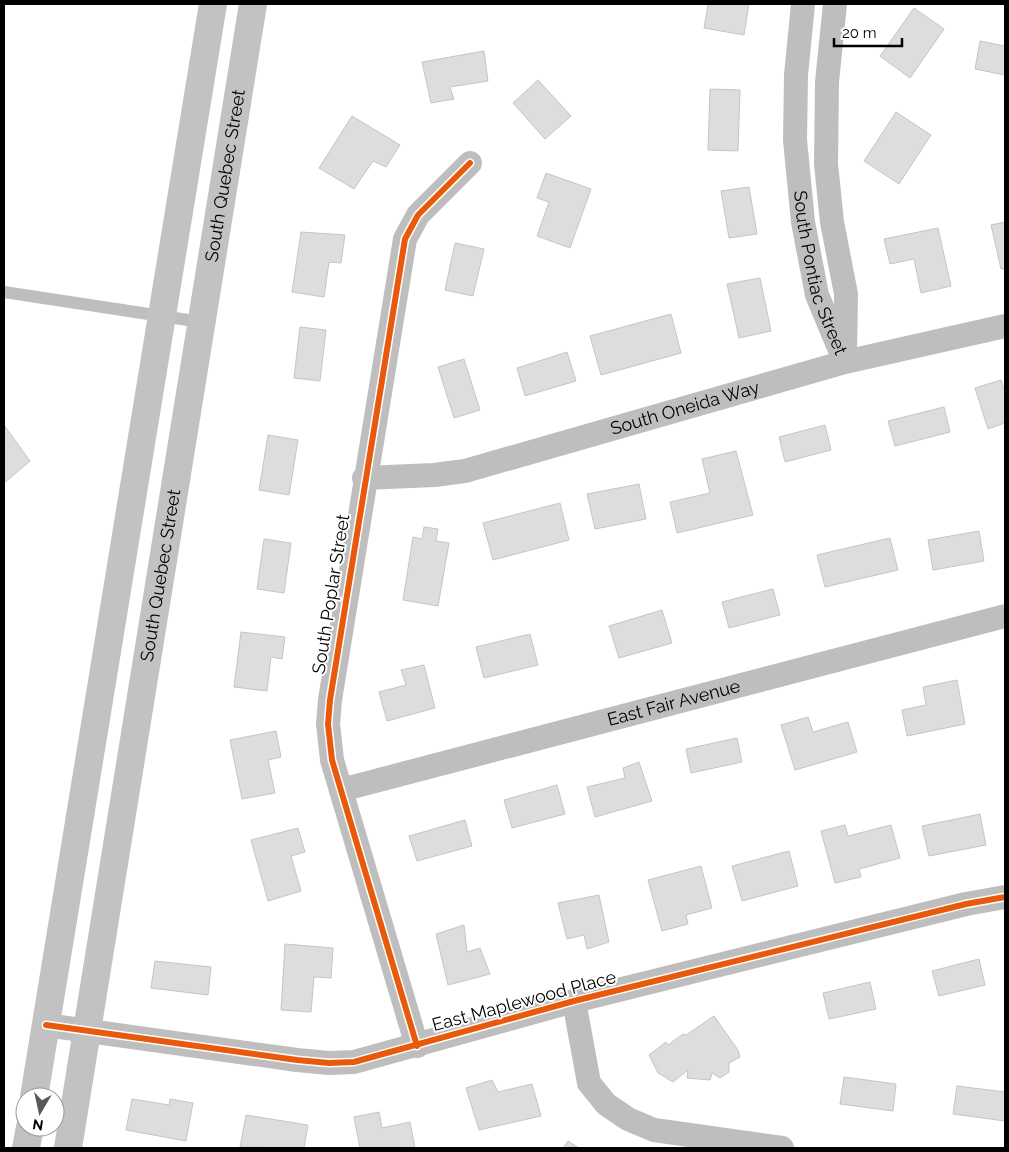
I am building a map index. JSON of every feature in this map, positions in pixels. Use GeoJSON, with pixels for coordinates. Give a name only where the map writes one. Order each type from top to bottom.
{"type":"FeatureCollection","features":[{"type":"Feature","properties":{"kind":"main road"},"geometry":{"type":"LineString","coordinates":[[36,1087],[213,4]]}},
{"type":"Feature","properties":{"kind":"main road","name":"South Quebec Street"},"geometry":{"type":"LineString","coordinates":[[68,1148],[253,4]]}},
{"type":"Feature","properties":{"kind":"street","name":"South Pontiac Street"},"geometry":{"type":"LineString","coordinates":[[803,4],[796,75],[795,140],[803,222],[817,295],[844,362]]}},
{"type":"Feature","properties":{"kind":"street","name":"South Pontiac Street"},"geometry":{"type":"LineString","coordinates":[[835,4],[827,82],[826,164],[832,222],[846,294],[844,362]]}},
{"type":"Feature","properties":{"kind":"street","name":"South Poplar Street"},"geometry":{"type":"LineString","coordinates":[[417,1046],[332,760],[328,724],[364,478],[405,239],[418,215],[470,163]]}},
{"type":"Feature","properties":{"kind":"street","name":"South Oneida Way"},"geometry":{"type":"LineString","coordinates":[[364,478],[434,475],[465,471],[844,362],[1005,326]]}},
{"type":"Feature","properties":{"kind":"street","name":"East Fair Avenue"},"geometry":{"type":"LineString","coordinates":[[341,790],[1005,616]]}},
{"type":"Feature","properties":{"kind":"street","name":"East Maplewood Place"},"geometry":{"type":"LineString","coordinates":[[46,1025],[329,1063],[354,1062],[574,1002],[966,904],[1005,897]]}},
{"type":"Feature","properties":{"kind":"street"},"geometry":{"type":"LineString","coordinates":[[574,1002],[589,1083],[614,1109],[628,1119],[654,1130],[782,1148]]}},
{"type":"Feature","properties":{"kind":"lane"},"geometry":{"type":"LineString","coordinates":[[4,292],[201,322]]}},
{"type":"Feature","properties":{"kind":"building"},"geometry":{"type":"Polygon","coordinates":[[[708,4],[749,4],[744,35],[704,28],[708,4]]]}},
{"type":"Feature","properties":{"kind":"building"},"geometry":{"type":"Polygon","coordinates":[[[914,8],[944,29],[910,78],[880,56],[914,8]]]}},
{"type":"Feature","properties":{"kind":"building"},"geometry":{"type":"Polygon","coordinates":[[[980,41],[1005,46],[1005,75],[975,69],[980,41]]]}},
{"type":"Feature","properties":{"kind":"building"},"geometry":{"type":"Polygon","coordinates":[[[484,51],[488,81],[450,87],[454,99],[431,103],[422,62],[484,51]]]}},
{"type":"Feature","properties":{"kind":"building"},"geometry":{"type":"Polygon","coordinates":[[[538,80],[571,116],[545,139],[513,103],[538,80]]]}},
{"type":"Feature","properties":{"kind":"building"},"geometry":{"type":"Polygon","coordinates":[[[710,89],[740,90],[738,151],[708,150],[710,89]]]}},
{"type":"Feature","properties":{"kind":"building"},"geometry":{"type":"Polygon","coordinates":[[[896,112],[931,135],[899,184],[864,161],[896,112]]]}},
{"type":"Feature","properties":{"kind":"building"},"geometry":{"type":"Polygon","coordinates":[[[352,116],[400,145],[386,167],[373,161],[354,189],[319,168],[352,116]]]}},
{"type":"Feature","properties":{"kind":"building"},"geometry":{"type":"Polygon","coordinates":[[[546,173],[591,189],[570,248],[537,236],[549,202],[537,198],[546,173]]]}},
{"type":"Feature","properties":{"kind":"building"},"geometry":{"type":"Polygon","coordinates":[[[749,187],[757,234],[729,238],[721,191],[749,187]]]}},
{"type":"Feature","properties":{"kind":"building"},"geometry":{"type":"Polygon","coordinates":[[[1005,222],[1005,269],[1001,269],[991,225],[1005,222]]]}},
{"type":"Feature","properties":{"kind":"building"},"geometry":{"type":"Polygon","coordinates":[[[938,228],[951,286],[921,293],[914,259],[890,264],[884,239],[938,228]]]}},
{"type":"Feature","properties":{"kind":"building"},"geometry":{"type":"Polygon","coordinates":[[[301,232],[345,235],[341,263],[329,262],[324,297],[292,292],[301,232]]]}},
{"type":"Feature","properties":{"kind":"building"},"geometry":{"type":"Polygon","coordinates":[[[455,243],[484,249],[473,296],[445,290],[455,243]]]}},
{"type":"Feature","properties":{"kind":"building"},"geometry":{"type":"Polygon","coordinates":[[[760,278],[771,331],[739,338],[727,284],[760,278]]]}},
{"type":"Feature","properties":{"kind":"building"},"geometry":{"type":"Polygon","coordinates":[[[671,314],[681,353],[601,375],[590,336],[671,314]]]}},
{"type":"Feature","properties":{"kind":"building"},"geometry":{"type":"Polygon","coordinates":[[[300,327],[326,330],[320,381],[294,378],[300,327]]]}},
{"type":"Feature","properties":{"kind":"building"},"geometry":{"type":"Polygon","coordinates":[[[567,352],[576,381],[525,396],[517,368],[567,352]]]}},
{"type":"Feature","properties":{"kind":"building"},"geometry":{"type":"Polygon","coordinates":[[[464,359],[480,410],[454,418],[438,367],[464,359]]]}},
{"type":"Feature","properties":{"kind":"building"},"geometry":{"type":"Polygon","coordinates":[[[1001,380],[1005,392],[1005,423],[988,429],[975,388],[1001,380]]]}},
{"type":"Feature","properties":{"kind":"building"},"geometry":{"type":"Polygon","coordinates":[[[944,407],[950,432],[895,446],[888,421],[944,407]]]}},
{"type":"Feature","properties":{"kind":"building"},"geometry":{"type":"Polygon","coordinates":[[[4,425],[30,461],[4,483],[4,425]]]}},
{"type":"Feature","properties":{"kind":"building"},"geometry":{"type":"Polygon","coordinates":[[[825,425],[831,450],[785,462],[779,437],[825,425]]]}},
{"type":"Feature","properties":{"kind":"building"},"geometry":{"type":"Polygon","coordinates":[[[268,435],[298,440],[289,495],[259,490],[268,435]]]}},
{"type":"Feature","properties":{"kind":"building"},"geometry":{"type":"Polygon","coordinates":[[[736,451],[753,515],[677,533],[670,502],[710,493],[702,459],[736,451]]]}},
{"type":"Feature","properties":{"kind":"building"},"geometry":{"type":"Polygon","coordinates":[[[639,484],[646,519],[595,529],[587,494],[639,484]]]}},
{"type":"Feature","properties":{"kind":"building"},"geometry":{"type":"Polygon","coordinates":[[[560,503],[569,540],[493,560],[483,523],[560,503]]]}},
{"type":"Feature","properties":{"kind":"building"},"geometry":{"type":"Polygon","coordinates":[[[424,527],[438,529],[436,541],[449,543],[438,606],[403,600],[413,537],[422,539],[424,527]]]}},
{"type":"Feature","properties":{"kind":"building"},"geometry":{"type":"Polygon","coordinates":[[[979,531],[984,561],[933,570],[928,540],[979,531]]]}},
{"type":"Feature","properties":{"kind":"building"},"geometry":{"type":"Polygon","coordinates":[[[890,538],[898,570],[825,587],[817,555],[890,538]]]}},
{"type":"Feature","properties":{"kind":"building"},"geometry":{"type":"Polygon","coordinates":[[[264,539],[291,543],[284,593],[257,589],[264,539]]]}},
{"type":"Feature","properties":{"kind":"building"},"geometry":{"type":"Polygon","coordinates":[[[773,589],[780,615],[729,628],[722,602],[773,589]]]}},
{"type":"Feature","properties":{"kind":"building"},"geometry":{"type":"Polygon","coordinates":[[[662,610],[672,643],[619,658],[609,626],[662,610]]]}},
{"type":"Feature","properties":{"kind":"building"},"geometry":{"type":"Polygon","coordinates":[[[241,632],[285,637],[282,659],[271,657],[267,691],[234,687],[241,632]]]}},
{"type":"Feature","properties":{"kind":"building"},"geometry":{"type":"Polygon","coordinates":[[[530,634],[538,665],[484,678],[476,647],[530,634]]]}},
{"type":"Feature","properties":{"kind":"building"},"geometry":{"type":"Polygon","coordinates":[[[424,665],[435,708],[387,721],[379,692],[406,685],[401,670],[424,665]]]}},
{"type":"Feature","properties":{"kind":"building"},"geometry":{"type":"Polygon","coordinates":[[[957,680],[965,724],[907,736],[902,710],[926,705],[923,687],[957,680]]]}},
{"type":"Feature","properties":{"kind":"building"},"geometry":{"type":"Polygon","coordinates":[[[808,717],[813,732],[848,722],[857,752],[795,770],[781,725],[808,717]]]}},
{"type":"Feature","properties":{"kind":"building"},"geometry":{"type":"Polygon","coordinates":[[[276,731],[281,757],[268,760],[275,793],[242,799],[230,740],[276,731]]]}},
{"type":"Feature","properties":{"kind":"building"},"geometry":{"type":"Polygon","coordinates":[[[737,738],[742,762],[691,773],[686,749],[737,738]]]}},
{"type":"Feature","properties":{"kind":"building"},"geometry":{"type":"Polygon","coordinates":[[[639,762],[652,801],[595,817],[587,787],[625,778],[623,768],[639,762]]]}},
{"type":"Feature","properties":{"kind":"building"},"geometry":{"type":"Polygon","coordinates":[[[557,785],[565,814],[512,828],[504,800],[557,785]]]}},
{"type":"Feature","properties":{"kind":"building"},"geometry":{"type":"Polygon","coordinates":[[[980,814],[986,845],[929,856],[922,826],[980,814]]]}},
{"type":"Feature","properties":{"kind":"building"},"geometry":{"type":"Polygon","coordinates":[[[465,820],[472,846],[417,861],[409,836],[465,820]]]}},
{"type":"Feature","properties":{"kind":"building"},"geometry":{"type":"Polygon","coordinates":[[[845,825],[848,836],[891,825],[900,858],[859,869],[861,877],[835,883],[821,831],[845,825]]]}},
{"type":"Feature","properties":{"kind":"building"},"geometry":{"type":"Polygon","coordinates":[[[298,828],[305,852],[291,856],[301,891],[268,901],[251,840],[298,828]]]}},
{"type":"Feature","properties":{"kind":"building"},"geometry":{"type":"Polygon","coordinates":[[[789,851],[798,886],[742,901],[732,866],[789,851]]]}},
{"type":"Feature","properties":{"kind":"building"},"geometry":{"type":"Polygon","coordinates":[[[701,866],[712,908],[686,915],[688,924],[662,931],[648,880],[701,866]]]}},
{"type":"Feature","properties":{"kind":"building"},"geometry":{"type":"Polygon","coordinates":[[[599,895],[609,942],[587,949],[584,935],[567,939],[558,903],[599,895]]]}},
{"type":"Feature","properties":{"kind":"building"},"geometry":{"type":"Polygon","coordinates":[[[464,925],[467,952],[480,948],[490,974],[448,985],[436,934],[464,925]]]}},
{"type":"Feature","properties":{"kind":"building"},"geometry":{"type":"Polygon","coordinates":[[[285,944],[333,948],[331,978],[314,977],[311,1012],[281,1010],[285,944]]]}},
{"type":"Feature","properties":{"kind":"building"},"geometry":{"type":"Polygon","coordinates":[[[979,959],[985,985],[939,996],[932,971],[979,959]]]}},
{"type":"Feature","properties":{"kind":"building"},"geometry":{"type":"Polygon","coordinates":[[[155,961],[211,967],[208,995],[151,988],[155,961]]]}},
{"type":"Feature","properties":{"kind":"building"},"geometry":{"type":"Polygon","coordinates":[[[870,982],[876,1009],[829,1019],[823,993],[870,982]]]}},
{"type":"Feature","properties":{"kind":"building"},"geometry":{"type":"Polygon","coordinates":[[[714,1016],[738,1050],[740,1057],[729,1063],[729,1072],[720,1078],[712,1073],[710,1080],[687,1078],[688,1070],[673,1082],[658,1073],[649,1055],[666,1042],[668,1045],[714,1016]]]}},
{"type":"Feature","properties":{"kind":"building"},"geometry":{"type":"Polygon","coordinates":[[[844,1077],[896,1084],[893,1111],[840,1104],[844,1077]]]}},
{"type":"Feature","properties":{"kind":"building"},"geometry":{"type":"Polygon","coordinates":[[[492,1080],[498,1092],[532,1084],[541,1116],[479,1130],[466,1088],[492,1080]]]}},
{"type":"Feature","properties":{"kind":"building"},"geometry":{"type":"Polygon","coordinates":[[[957,1086],[1005,1092],[1005,1121],[953,1114],[957,1086]]]}},
{"type":"Feature","properties":{"kind":"building"},"geometry":{"type":"Polygon","coordinates":[[[132,1099],[169,1105],[170,1099],[193,1103],[186,1141],[126,1130],[132,1099]]]}},
{"type":"Feature","properties":{"kind":"building"},"geometry":{"type":"Polygon","coordinates":[[[379,1112],[382,1128],[410,1122],[415,1148],[360,1148],[354,1117],[379,1112]]]}},
{"type":"Feature","properties":{"kind":"building"},"geometry":{"type":"Polygon","coordinates":[[[246,1115],[308,1125],[304,1148],[240,1147],[246,1115]]]}},
{"type":"Feature","properties":{"kind":"building"},"geometry":{"type":"Polygon","coordinates":[[[568,1141],[579,1148],[563,1148],[568,1141]]]}},
{"type":"Feature","properties":{"kind":"cycle path"},"geometry":{"type":"LineString","coordinates":[[417,1046],[332,760],[328,724],[330,700],[405,239],[418,215],[470,163]]}},
{"type":"Feature","properties":{"kind":"cycle path"},"geometry":{"type":"LineString","coordinates":[[46,1025],[297,1060],[329,1063],[354,1062],[574,1001],[966,904],[1005,897]]}}]}
